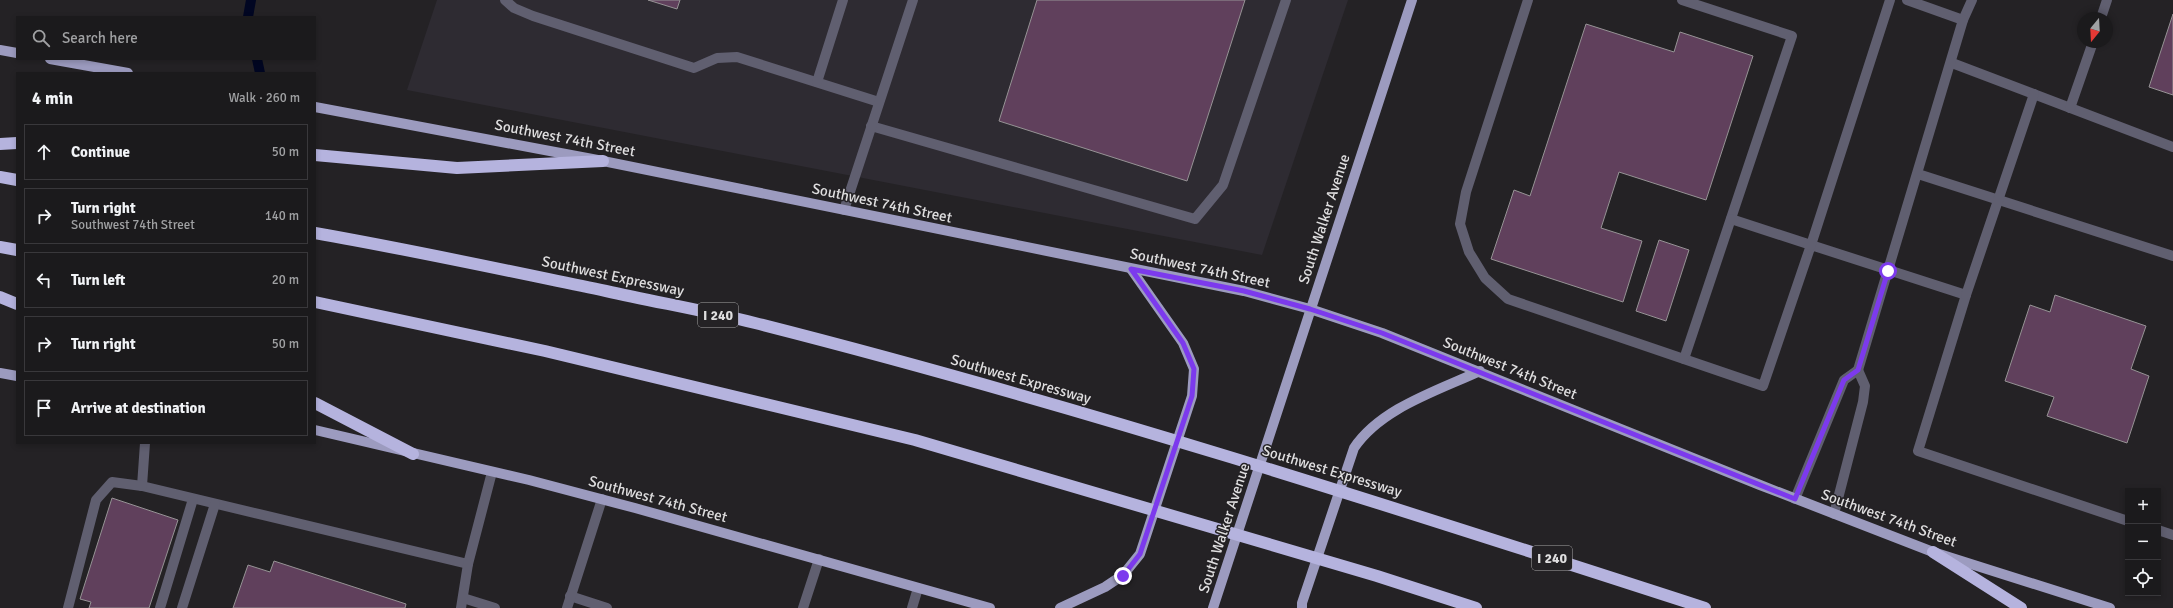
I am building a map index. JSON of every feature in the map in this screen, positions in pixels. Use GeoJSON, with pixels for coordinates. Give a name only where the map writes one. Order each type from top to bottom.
{"type":"FeatureCollection","features":[{"type":"Feature","properties":{"kind":"highway"},"geometry":{"type":"LineString","coordinates":[[0,144],[16,143]]}},
{"type":"Feature","properties":{"kind":"highway"},"geometry":{"type":"LineString","coordinates":[[316,155],[457,168],[603,160]]}},
{"type":"Feature","properties":{"kind":"highway"},"geometry":{"type":"LineString","coordinates":[[0,177],[16,180]]}},
{"type":"Feature","properties":{"kind":"highway","name":"Southwest Expressway"},"geometry":{"type":"LineString","coordinates":[[316,233],[751,322],[940,372],[1116,422],[1399,508],[1705,608]]}},
{"type":"Feature","properties":{"kind":"highway"},"geometry":{"type":"LineString","coordinates":[[0,246],[16,250]]}},
{"type":"Feature","properties":{"kind":"highway"},"geometry":{"type":"LineString","coordinates":[[0,297],[16,304]]}},
{"type":"Feature","properties":{"kind":"highway"},"geometry":{"type":"LineString","coordinates":[[316,302],[545,351],[730,394],[915,440],[1376,576],[1476,608]]}},
{"type":"Feature","properties":{"kind":"highway"},"geometry":{"type":"LineString","coordinates":[[316,405],[413,454]]}},
{"type":"Feature","properties":{"kind":"highway"},"geometry":{"type":"LineString","coordinates":[[1933,552],[2021,608]]}},
{"type":"Feature","properties":{"kind":"main road","name":"South Walker Avenue"},"geometry":{"type":"LineString","coordinates":[[1214,608],[1310,309],[1412,0]]}},
{"type":"Feature","properties":{"kind":"main road"},"geometry":{"type":"LineString","coordinates":[[0,50],[16,53]]}},
{"type":"Feature","properties":{"kind":"main road"},"geometry":{"type":"LineString","coordinates":[[56,60],[122,72]]}},
{"type":"Feature","properties":{"kind":"main road","name":"Southwest 74th Street"},"geometry":{"type":"LineString","coordinates":[[316,107],[603,160],[1244,291],[1310,309],[1382,333],[1480,371],[1795,499],[1933,552],[2110,608]]}},
{"type":"Feature","properties":{"kind":"main road"},"geometry":{"type":"LineString","coordinates":[[1060,608],[1105,587],[1123,576],[1140,554],[1192,396],[1194,369],[1183,343],[1131,269]]}},
{"type":"Feature","properties":{"kind":"main road"},"geometry":{"type":"LineString","coordinates":[[1302,608],[1302,604],[1354,448],[1363,435],[1385,417],[1480,371]]}},
{"type":"Feature","properties":{"kind":"main road"},"geometry":{"type":"LineString","coordinates":[[0,373],[16,376]]}},
{"type":"Feature","properties":{"kind":"main road","name":"Southwest 74th Street"},"geometry":{"type":"LineString","coordinates":[[316,430],[602,499],[990,608]]}},
{"type":"Feature","properties":{"kind":"lane"},"geometry":{"type":"LineString","coordinates":[[505,0],[514,8],[533,16],[694,68],[717,58],[737,57],[879,102]]}},
{"type":"Feature","properties":{"kind":"lane"},"geometry":{"type":"LineString","coordinates":[[817,82],[843,0]]}},
{"type":"Feature","properties":{"kind":"lane"},"geometry":{"type":"LineString","coordinates":[[844,210],[913,0]]}},
{"type":"Feature","properties":{"kind":"lane"},"geometry":{"type":"LineString","coordinates":[[871,126],[1195,219],[1222,185],[1286,0]]}},
{"type":"Feature","properties":{"kind":"lane"},"geometry":{"type":"LineString","coordinates":[[1528,0],[1466,192],[1460,224],[1469,252],[1485,278],[1508,299],[1764,386],[1890,0]]}},
{"type":"Feature","properties":{"kind":"lane"},"geometry":{"type":"LineString","coordinates":[[1682,0],[1792,36],[1684,359]]}},
{"type":"Feature","properties":{"kind":"lane"},"geometry":{"type":"LineString","coordinates":[[1907,0],[1963,20]]}},
{"type":"Feature","properties":{"kind":"lane"},"geometry":{"type":"LineString","coordinates":[[1795,499],[1844,380],[1858,370],[1952,63],[1963,20],[1972,0]]}},
{"type":"Feature","properties":{"kind":"lane"},"geometry":{"type":"LineString","coordinates":[[2103,12],[2107,0]]}},
{"type":"Feature","properties":{"kind":"lane"},"geometry":{"type":"LineString","coordinates":[[2070,108],[2091,48]]}},
{"type":"Feature","properties":{"kind":"lane"},"geometry":{"type":"LineString","coordinates":[[1952,63],[2173,147]]}},
{"type":"Feature","properties":{"kind":"lane"},"geometry":{"type":"LineString","coordinates":[[2034,94],[1966,295],[1918,451],[2125,520]]}},
{"type":"Feature","properties":{"kind":"lane"},"geometry":{"type":"LineString","coordinates":[[1918,174],[2173,256]]}},
{"type":"Feature","properties":{"kind":"lane"},"geometry":{"type":"LineString","coordinates":[[1731,219],[1966,295]]}},
{"type":"Feature","properties":{"kind":"lane"},"geometry":{"type":"LineString","coordinates":[[1834,514],[1863,402],[1865,386],[1858,370]]}},
{"type":"Feature","properties":{"kind":"lane"},"geometry":{"type":"LineString","coordinates":[[142,486],[145,444]]}},
{"type":"Feature","properties":{"kind":"lane"},"geometry":{"type":"LineString","coordinates":[[492,472],[468,564],[462,603],[495,608]]}},
{"type":"Feature","properties":{"kind":"lane"},"geometry":{"type":"LineString","coordinates":[[68,608],[96,500],[112,482],[142,486],[468,564]]}},
{"type":"Feature","properties":{"kind":"lane"},"geometry":{"type":"LineString","coordinates":[[160,608],[193,499]]}},
{"type":"Feature","properties":{"kind":"lane"},"geometry":{"type":"LineString","coordinates":[[567,608],[602,499]]}},
{"type":"Feature","properties":{"kind":"lane"},"geometry":{"type":"LineString","coordinates":[[182,608],[215,504]]}},
{"type":"Feature","properties":{"kind":"lane"},"geometry":{"type":"LineString","coordinates":[[2161,531],[2173,535]]}},
{"type":"Feature","properties":{"kind":"lane"},"geometry":{"type":"LineString","coordinates":[[803,608],[819,560]]}},
{"type":"Feature","properties":{"kind":"lane"},"geometry":{"type":"LineString","coordinates":[[912,608],[918,588]]}},
{"type":"Feature","properties":{"kind":"lane"},"geometry":{"type":"LineString","coordinates":[[570,596],[607,608]]}},
{"type":"Feature","properties":{"kind":"shaded area"},"geometry":{"type":"Polygon","coordinates":[[[437,0],[1348,0],[1262,255],[407,90],[437,0]]]}},
{"type":"Feature","properties":{"kind":"building"},"geometry":{"type":"Polygon","coordinates":[[[648,0],[680,0],[677,9],[648,0]]]}},
{"type":"Feature","properties":{"kind":"building"},"geometry":{"type":"Polygon","coordinates":[[[1037,0],[1245,0],[1187,181],[999,121],[1037,0]]]}},
{"type":"Feature","properties":{"kind":"building"},"geometry":{"type":"Polygon","coordinates":[[[2173,14],[2173,95],[2149,87],[2173,14]]]}},
{"type":"Feature","properties":{"kind":"building"},"geometry":{"type":"Polygon","coordinates":[[[1586,24],[1674,52],[1680,32],[1753,56],[1706,200],[1619,172],[1601,228],[1642,241],[1623,302],[1491,259],[1514,190],[1530,196],[1586,24]]]}},
{"type":"Feature","properties":{"kind":"building"},"geometry":{"type":"Polygon","coordinates":[[[1659,240],[1689,250],[1666,321],[1636,311],[1659,240]]]}},
{"type":"Feature","properties":{"kind":"building"},"geometry":{"type":"Polygon","coordinates":[[[2055,295],[2146,326],[2131,369],[2149,376],[2127,443],[2047,416],[2054,397],[2005,381],[2030,305],[2050,312],[2055,295]]]}},
{"type":"Feature","properties":{"kind":"building"},"geometry":{"type":"Polygon","coordinates":[[[112,498],[178,520],[149,608],[89,608],[91,602],[80,599],[112,498]]]}},
{"type":"Feature","properties":{"kind":"building"},"geometry":{"type":"Polygon","coordinates":[[[274,561],[406,604],[405,608],[233,608],[248,565],[270,572],[274,561]]]}},
{"type":"Feature","properties":{"kind":"waterway"},"geometry":{"type":"LineString","coordinates":[[248,16],[251,0]]}},
{"type":"Feature","properties":{"kind":"waterway"},"geometry":{"type":"LineString","coordinates":[[257,60],[260,72]]}},
{"type":"Feature","properties":{"kind":"route"},"geometry":{"type":"LineString","coordinates":[[1123,576],[1140,554],[1192,396],[1194,369],[1183,343],[1131,269],[1244,291],[1310,309],[1382,333],[1480,371],[1795,499],[1844,380],[1858,370],[1888,271]]}}]}
